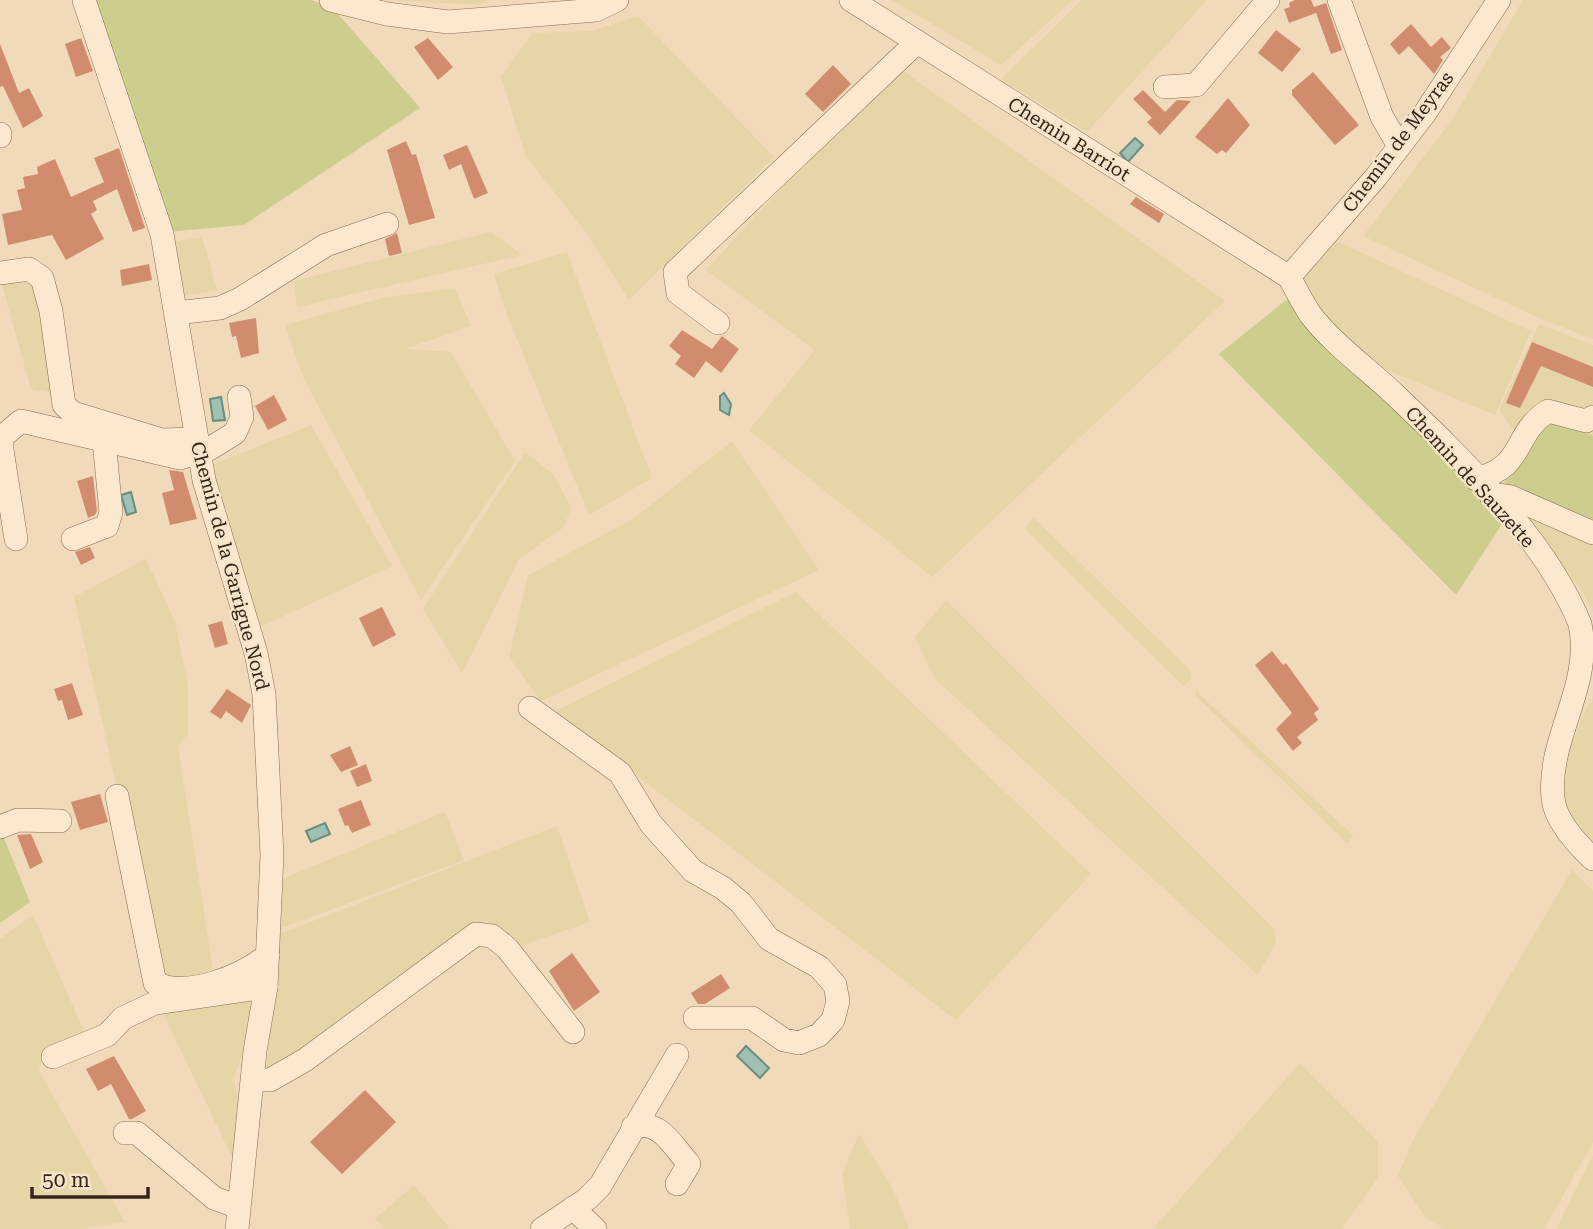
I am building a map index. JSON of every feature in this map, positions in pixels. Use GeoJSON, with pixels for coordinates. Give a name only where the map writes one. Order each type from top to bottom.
{"type":"FeatureCollection","features":[{"type":"Feature","properties":{"kind":"street","name":"Chemin de la Garrigue Nord"},"geometry":{"type":"LineString","coordinates":[[84,0],[162,234],[198,446],[229,568],[256,653],[264,694],[272,855],[268,955],[237,1218]]}},
{"type":"Feature","properties":{"kind":"street"},"geometry":{"type":"LineString","coordinates":[[331,0],[387,14],[448,22],[596,10],[617,0]]}},
{"type":"Feature","properties":{"kind":"street","name":"Chemin Barriot"},"geometry":{"type":"LineString","coordinates":[[850,0],[1289,277]]}},
{"type":"Feature","properties":{"kind":"street"},"geometry":{"type":"LineString","coordinates":[[1165,88],[1196,85],[1268,0]]}},
{"type":"Feature","properties":{"kind":"street"},"geometry":{"type":"LineString","coordinates":[[1339,0],[1382,117],[1399,146]]}},
{"type":"Feature","properties":{"kind":"street","name":"Chemin de Meyras"},"geometry":{"type":"LineString","coordinates":[[1289,277],[1376,177],[1425,113],[1499,0]]}},
{"type":"Feature","properties":{"kind":"street"},"geometry":{"type":"LineString","coordinates":[[719,323],[678,293],[675,272],[917,42]]}},
{"type":"Feature","properties":{"kind":"street"},"geometry":{"type":"LineString","coordinates":[[176,313],[220,308],[326,245],[387,224]]}},
{"type":"Feature","properties":{"kind":"street"},"geometry":{"type":"LineString","coordinates":[[2,275],[29,269],[42,278],[51,311],[64,405],[73,413],[162,440],[198,446]]}},
{"type":"Feature","properties":{"kind":"street","name":"Chemin de Sauzette"},"geometry":{"type":"LineString","coordinates":[[1289,277],[1311,315],[1428,427],[1483,487],[1563,587],[1583,630],[1586,664],[1582,694],[1555,764],[1552,800],[1575,842],[1593,859]]}},
{"type":"Feature","properties":{"kind":"street"},"geometry":{"type":"LineString","coordinates":[[16,539],[2,450],[2,437],[10,428],[21,421],[180,458],[198,446],[235,433],[242,417],[239,397]]}},
{"type":"Feature","properties":{"kind":"street"},"geometry":{"type":"LineString","coordinates":[[1593,417],[1586,421],[1548,411],[1534,420],[1508,465],[1483,487],[1593,533]]}},
{"type":"Feature","properties":{"kind":"street"},"geometry":{"type":"LineString","coordinates":[[73,539],[107,526],[111,512],[105,451],[111,442]]}},
{"type":"Feature","properties":{"kind":"street"},"geometry":{"type":"LineString","coordinates":[[530,708],[620,773],[651,824],[693,871],[723,888],[741,903],[769,939],[819,967],[835,985],[838,1001],[833,1020],[819,1035],[799,1043],[784,1040],[752,1018],[695,1017]]}},
{"type":"Feature","properties":{"kind":"street"},"geometry":{"type":"LineString","coordinates":[[117,796],[155,983],[167,989],[229,980],[268,955]]}},
{"type":"Feature","properties":{"kind":"street"},"geometry":{"type":"LineString","coordinates":[[0,827],[18,820],[60,821]]}},
{"type":"Feature","properties":{"kind":"street"},"geometry":{"type":"LineString","coordinates":[[253,1080],[270,1080],[304,1060],[475,934],[492,936],[507,948],[573,1031]]}},
{"type":"Feature","properties":{"kind":"street"},"geometry":{"type":"LineString","coordinates":[[53,1057],[107,1035],[123,1018],[155,1003],[266,987]]}},
{"type":"Feature","properties":{"kind":"street"},"geometry":{"type":"LineString","coordinates":[[542,1229],[600,1186],[677,1055]]}},
{"type":"Feature","properties":{"kind":"street"},"geometry":{"type":"LineString","coordinates":[[633,1127],[647,1123],[655,1126],[690,1164],[677,1184]]}},
{"type":"Feature","properties":{"kind":"street"},"geometry":{"type":"LineString","coordinates":[[125,1133],[137,1133],[237,1218]]}},
{"type":"Feature","properties":{"kind":"street"},"geometry":{"type":"LineString","coordinates":[[573,1208],[595,1229]]}},
{"type":"Feature","properties":{"kind":"shaded area"},"geometry":{"type":"Polygon","coordinates":[[[388,0],[488,0],[479,5],[388,0]]]}},
{"type":"Feature","properties":{"kind":"shaded area"},"geometry":{"type":"Polygon","coordinates":[[[892,0],[1073,0],[1001,65],[892,0]]]}},
{"type":"Feature","properties":{"kind":"shaded area"},"geometry":{"type":"Polygon","coordinates":[[[1082,0],[1207,0],[1087,132],[1001,79],[1082,0]]]}},
{"type":"Feature","properties":{"kind":"shaded area"},"geometry":{"type":"Polygon","coordinates":[[[1523,0],[1593,0],[1593,339],[1539,318],[1363,236],[1452,120],[1523,0]]]}},
{"type":"Feature","properties":{"kind":"shaded area"},"geometry":{"type":"Polygon","coordinates":[[[638,16],[774,157],[629,300],[585,231],[525,155],[501,76],[533,33],[592,31],[638,16]]]}},
{"type":"Feature","properties":{"kind":"shaded area"},"geometry":{"type":"Polygon","coordinates":[[[895,65],[1225,301],[932,577],[749,430],[815,350],[706,270],[895,65]]]}},
{"type":"Feature","properties":{"kind":"shaded area"},"geometry":{"type":"Polygon","coordinates":[[[1135,138],[1143,145],[1128,162],[1120,153],[1135,138]]]}},
{"type":"Feature","properties":{"kind":"shaded area"},"geometry":{"type":"Polygon","coordinates":[[[491,232],[522,255],[297,307],[294,281],[491,232]]]}},
{"type":"Feature","properties":{"kind":"shaded area"},"geometry":{"type":"Polygon","coordinates":[[[202,237],[217,290],[185,296],[175,242],[202,237]]]}},
{"type":"Feature","properties":{"kind":"shaded area"},"geometry":{"type":"Polygon","coordinates":[[[1334,240],[1531,331],[1495,415],[1373,364],[1314,311],[1298,284],[1334,240]]]}},
{"type":"Feature","properties":{"kind":"shaded area"},"geometry":{"type":"Polygon","coordinates":[[[567,252],[652,478],[589,515],[506,313],[494,274],[567,252]]]}},
{"type":"Feature","properties":{"kind":"shaded area"},"geometry":{"type":"Polygon","coordinates":[[[26,274],[41,288],[52,393],[31,389],[2,285],[26,274]]]}},
{"type":"Feature","properties":{"kind":"shaded area"},"geometry":{"type":"Polygon","coordinates":[[[455,288],[471,326],[405,349],[451,352],[515,461],[421,600],[303,377],[285,325],[382,298],[455,288]]]}},
{"type":"Feature","properties":{"kind":"shaded area"},"geometry":{"type":"Polygon","coordinates":[[[1539,324],[1593,345],[1593,613],[1581,589],[1492,483],[1518,436],[1499,410],[1539,324]]]}},
{"type":"Feature","properties":{"kind":"shaded area"},"geometry":{"type":"Polygon","coordinates":[[[724,393],[731,404],[729,415],[720,410],[720,396],[724,393]]]}},
{"type":"Feature","properties":{"kind":"shaded area"},"geometry":{"type":"Polygon","coordinates":[[[221,397],[225,420],[213,421],[210,399],[221,397]]]}},
{"type":"Feature","properties":{"kind":"shaded area"},"geometry":{"type":"Polygon","coordinates":[[[311,425],[392,566],[260,627],[225,534],[212,465],[311,425]]]}},
{"type":"Feature","properties":{"kind":"shaded area"},"geometry":{"type":"Polygon","coordinates":[[[732,441],[819,570],[541,701],[509,657],[528,575],[633,519],[732,441]]]}},
{"type":"Feature","properties":{"kind":"shaded area"},"geometry":{"type":"Polygon","coordinates":[[[525,452],[554,475],[571,508],[564,527],[519,559],[462,673],[423,609],[525,452]]]}},
{"type":"Feature","properties":{"kind":"shaded area"},"geometry":{"type":"Polygon","coordinates":[[[131,492],[136,512],[127,515],[121,495],[131,492]]]}},
{"type":"Feature","properties":{"kind":"shaded area"},"geometry":{"type":"Polygon","coordinates":[[[1034,518],[1190,670],[1192,679],[1183,686],[1024,528],[1034,518]]]}},
{"type":"Feature","properties":{"kind":"shaded area"},"geometry":{"type":"Polygon","coordinates":[[[146,559],[175,622],[188,686],[188,733],[178,747],[214,976],[160,979],[74,597],[146,559]]]}},
{"type":"Feature","properties":{"kind":"shaded area"},"geometry":{"type":"Polygon","coordinates":[[[796,592],[1091,874],[956,1020],[554,712],[796,592]]]}},
{"type":"Feature","properties":{"kind":"shaded area"},"geometry":{"type":"Polygon","coordinates":[[[946,600],[1274,929],[1276,943],[1258,975],[935,679],[915,637],[946,600]]]}},
{"type":"Feature","properties":{"kind":"shaded area"},"geometry":{"type":"Polygon","coordinates":[[[1196,691],[1353,835],[1348,844],[1196,696],[1196,691]]]}},
{"type":"Feature","properties":{"kind":"shaded area"},"geometry":{"type":"Polygon","coordinates":[[[1593,695],[1593,849],[1569,817],[1560,789],[1565,756],[1593,695]]]}},
{"type":"Feature","properties":{"kind":"shaded area"},"geometry":{"type":"Polygon","coordinates":[[[445,812],[464,860],[279,929],[282,879],[445,812]]]}},
{"type":"Feature","properties":{"kind":"shaded area"},"geometry":{"type":"Polygon","coordinates":[[[325,823],[330,834],[311,842],[306,831],[325,823]]]}},
{"type":"Feature","properties":{"kind":"shaded area"},"geometry":{"type":"Polygon","coordinates":[[[557,826],[590,922],[511,949],[500,927],[485,921],[300,1058],[266,1068],[280,934],[557,826]]]}},
{"type":"Feature","properties":{"kind":"shaded area"},"geometry":{"type":"Polygon","coordinates":[[[1572,870],[1593,891],[1593,1142],[1544,1229],[1443,1229],[1425,1217],[1398,1176],[1412,1142],[1572,870]]]}},
{"type":"Feature","properties":{"kind":"shaded area"},"geometry":{"type":"Polygon","coordinates":[[[33,915],[86,1036],[42,1057],[39,1071],[125,1222],[79,1229],[0,1229],[0,939],[33,915]]]}},
{"type":"Feature","properties":{"kind":"shaded area"},"geometry":{"type":"Polygon","coordinates":[[[250,1000],[250,1032],[233,1080],[239,1100],[238,1150],[231,1155],[161,1009],[250,1000]]]}},
{"type":"Feature","properties":{"kind":"shaded area"},"geometry":{"type":"Polygon","coordinates":[[[746,1046],[769,1068],[760,1078],[737,1056],[746,1046]]]}},
{"type":"Feature","properties":{"kind":"shaded area"},"geometry":{"type":"Polygon","coordinates":[[[1300,1063],[1378,1141],[1378,1178],[1341,1229],[1153,1229],[1300,1063]]]}},
{"type":"Feature","properties":{"kind":"shaded area"},"geometry":{"type":"Polygon","coordinates":[[[859,1134],[894,1191],[909,1229],[850,1229],[842,1174],[859,1134]]]}},
{"type":"Feature","properties":{"kind":"shaded area"},"geometry":{"type":"Polygon","coordinates":[[[1593,1155],[1593,1229],[1556,1229],[1593,1155]]]}},
{"type":"Feature","properties":{"kind":"shaded area"},"geometry":{"type":"Polygon","coordinates":[[[414,1185],[450,1229],[384,1229],[375,1219],[414,1185]]]}},
{"type":"Feature","properties":{"kind":"green space"},"geometry":{"type":"Polygon","coordinates":[[[93,0],[311,0],[332,7],[420,108],[244,225],[167,232],[93,0]]]}},
{"type":"Feature","properties":{"kind":"green space"},"geometry":{"type":"Polygon","coordinates":[[[1290,297],[1484,494],[1504,521],[1456,595],[1219,354],[1290,297]]]}},
{"type":"Feature","properties":{"kind":"green space"},"geometry":{"type":"Polygon","coordinates":[[[1559,422],[1593,436],[1593,526],[1503,487],[1532,432],[1542,423],[1559,422]]]}},
{"type":"Feature","properties":{"kind":"green space"},"geometry":{"type":"Polygon","coordinates":[[[0,832],[30,902],[0,923],[0,832]]]}},
{"type":"Feature","properties":{"kind":"building"},"geometry":{"type":"Polygon","coordinates":[[[1295,0],[1311,0],[1314,7],[1326,3],[1342,50],[1331,54],[1316,13],[1289,23],[1284,9],[1290,7],[1289,3],[1295,0]]]}},
{"type":"Feature","properties":{"kind":"building"},"geometry":{"type":"Polygon","coordinates":[[[1411,24],[1431,47],[1442,37],[1451,48],[1440,57],[1443,60],[1434,74],[1409,46],[1399,55],[1390,44],[1411,24]]]}},
{"type":"Feature","properties":{"kind":"building"},"geometry":{"type":"Polygon","coordinates":[[[1276,30],[1301,49],[1282,72],[1258,53],[1276,30]]]}},
{"type":"Feature","properties":{"kind":"building"},"geometry":{"type":"Polygon","coordinates":[[[81,38],[93,71],[76,77],[65,44],[81,38]]]}},
{"type":"Feature","properties":{"kind":"building"},"geometry":{"type":"Polygon","coordinates":[[[428,38],[453,67],[438,80],[414,47],[428,38]]]}},
{"type":"Feature","properties":{"kind":"building"},"geometry":{"type":"Polygon","coordinates":[[[0,44],[19,93],[29,88],[43,116],[23,128],[3,86],[0,87],[0,44]]]}},
{"type":"Feature","properties":{"kind":"building"},"geometry":{"type":"Polygon","coordinates":[[[833,65],[851,84],[823,112],[805,94],[833,65]]]}},
{"type":"Feature","properties":{"kind":"building"},"geometry":{"type":"Polygon","coordinates":[[[1313,72],[1359,125],[1335,145],[1292,95],[1292,90],[1313,72]]]}},
{"type":"Feature","properties":{"kind":"building"},"geometry":{"type":"Polygon","coordinates":[[[1143,90],[1165,112],[1177,100],[1191,101],[1160,135],[1147,122],[1152,118],[1133,99],[1143,90]]]}},
{"type":"Feature","properties":{"kind":"building"},"geometry":{"type":"Polygon","coordinates":[[[1228,98],[1250,125],[1226,153],[1222,150],[1217,154],[1195,137],[1228,98]]]}},
{"type":"Feature","properties":{"kind":"building"},"geometry":{"type":"Polygon","coordinates":[[[406,141],[412,155],[416,154],[435,218],[409,225],[387,150],[406,141]]]}},
{"type":"Feature","properties":{"kind":"building"},"geometry":{"type":"Polygon","coordinates":[[[467,145],[488,193],[474,199],[461,164],[449,170],[443,155],[467,145]]]}},
{"type":"Feature","properties":{"kind":"building"},"geometry":{"type":"Polygon","coordinates":[[[119,148],[145,228],[133,232],[117,189],[93,201],[97,210],[91,214],[104,239],[66,260],[52,235],[8,245],[2,214],[22,210],[17,190],[25,188],[23,177],[38,174],[37,167],[55,159],[71,197],[104,182],[94,158],[119,148]]]}},
{"type":"Feature","properties":{"kind":"building"},"geometry":{"type":"Polygon","coordinates":[[[1136,197],[1164,214],[1159,223],[1130,204],[1136,197]]]}},
{"type":"Feature","properties":{"kind":"building"},"geometry":{"type":"Polygon","coordinates":[[[397,233],[402,253],[389,256],[385,239],[397,233]]]}},
{"type":"Feature","properties":{"kind":"building"},"geometry":{"type":"Polygon","coordinates":[[[149,264],[152,280],[122,286],[120,270],[149,264]]]}},
{"type":"Feature","properties":{"kind":"building"},"geometry":{"type":"Polygon","coordinates":[[[256,318],[259,353],[241,358],[236,336],[232,337],[229,323],[256,318]]]}},
{"type":"Feature","properties":{"kind":"building"},"geometry":{"type":"Polygon","coordinates":[[[682,330],[712,349],[722,336],[739,349],[721,373],[706,361],[694,378],[675,364],[681,356],[669,346],[682,330]]]}},
{"type":"Feature","properties":{"kind":"building"},"geometry":{"type":"Polygon","coordinates":[[[1532,342],[1593,367],[1593,387],[1541,366],[1520,408],[1506,403],[1532,342]]]}},
{"type":"Feature","properties":{"kind":"building"},"geometry":{"type":"Polygon","coordinates":[[[274,395],[287,420],[268,430],[255,406],[274,395]]]}},
{"type":"Feature","properties":{"kind":"building"},"geometry":{"type":"Polygon","coordinates":[[[169,470],[183,472],[197,519],[170,525],[162,493],[174,490],[169,470]]]}},
{"type":"Feature","properties":{"kind":"building"},"geometry":{"type":"Polygon","coordinates":[[[93,476],[97,511],[88,518],[77,481],[93,476]]]}},
{"type":"Feature","properties":{"kind":"building"},"geometry":{"type":"Polygon","coordinates":[[[90,547],[95,558],[81,565],[75,552],[90,547]]]}},
{"type":"Feature","properties":{"kind":"building"},"geometry":{"type":"Polygon","coordinates":[[[382,607],[396,635],[373,647],[359,618],[382,607]]]}},
{"type":"Feature","properties":{"kind":"building"},"geometry":{"type":"Polygon","coordinates":[[[222,621],[228,644],[215,648],[208,625],[222,621]]]}},
{"type":"Feature","properties":{"kind":"building"},"geometry":{"type":"Polygon","coordinates":[[[1272,651],[1283,665],[1286,663],[1319,709],[1314,713],[1318,720],[1297,737],[1302,743],[1293,751],[1276,729],[1292,713],[1255,665],[1272,651]]]}},
{"type":"Feature","properties":{"kind":"building"},"geometry":{"type":"Polygon","coordinates":[[[72,683],[83,715],[68,720],[62,700],[58,701],[54,689],[72,683]]]}},
{"type":"Feature","properties":{"kind":"building"},"geometry":{"type":"Polygon","coordinates":[[[227,689],[251,705],[242,723],[226,711],[221,719],[210,712],[227,689]]]}},
{"type":"Feature","properties":{"kind":"building"},"geometry":{"type":"Polygon","coordinates":[[[350,746],[358,765],[341,772],[330,755],[350,746]]]}},
{"type":"Feature","properties":{"kind":"building"},"geometry":{"type":"Polygon","coordinates":[[[366,764],[372,781],[357,787],[350,771],[366,764]]]}},
{"type":"Feature","properties":{"kind":"building"},"geometry":{"type":"Polygon","coordinates":[[[100,794],[108,822],[80,830],[71,802],[100,794]]]}},
{"type":"Feature","properties":{"kind":"building"},"geometry":{"type":"Polygon","coordinates":[[[361,800],[371,825],[352,833],[348,825],[345,826],[338,809],[361,800]]]}},
{"type":"Feature","properties":{"kind":"building"},"geometry":{"type":"Polygon","coordinates":[[[31,834],[43,862],[30,869],[17,835],[31,834]]]}},
{"type":"Feature","properties":{"kind":"building"},"geometry":{"type":"Polygon","coordinates":[[[572,953],[600,992],[574,1011],[549,971],[572,953]]]}},
{"type":"Feature","properties":{"kind":"building"},"geometry":{"type":"Polygon","coordinates":[[[721,974],[730,988],[705,1004],[698,1004],[691,993],[721,974]]]}},
{"type":"Feature","properties":{"kind":"building"},"geometry":{"type":"Polygon","coordinates":[[[114,1056],[146,1111],[132,1119],[129,1119],[111,1084],[98,1091],[86,1069],[114,1056]]]}},
{"type":"Feature","properties":{"kind":"building"},"geometry":{"type":"Polygon","coordinates":[[[365,1090],[396,1122],[342,1174],[310,1142],[365,1090]]]}}]}
